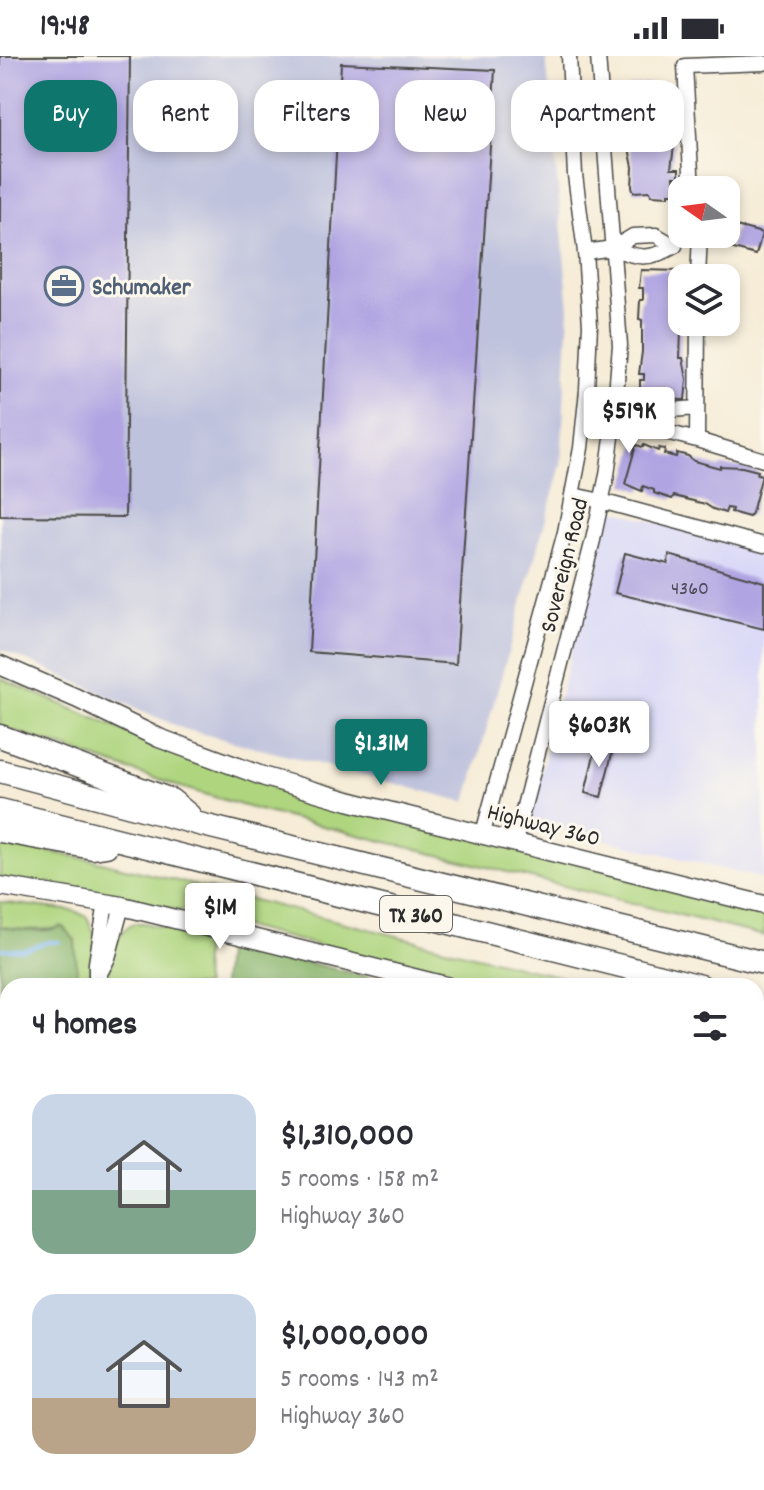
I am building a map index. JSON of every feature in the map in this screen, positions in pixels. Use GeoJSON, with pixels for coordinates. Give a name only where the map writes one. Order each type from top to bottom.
{"type":"FeatureCollection","features":[{"type":"Feature","properties":{"kind":"highway"},"geometry":{"type":"LineString","coordinates":[[0,736],[171,800],[199,824]]}},
{"type":"Feature","properties":{"kind":"highway","name":"TX 360"},"geometry":{"type":"LineString","coordinates":[[0,771],[199,824],[764,963]]}},
{"type":"Feature","properties":{"kind":"highway","name":"TX 360"},"geometry":{"type":"LineString","coordinates":[[0,810],[669,978]]}},
{"type":"Feature","properties":{"kind":"highway"},"geometry":{"type":"LineString","coordinates":[[0,831],[93,848],[131,843]]}},
{"type":"Feature","properties":{"kind":"main road","name":"Highway 360"},"geometry":{"type":"LineString","coordinates":[[0,665],[159,738],[265,777],[348,801],[764,905]]}},
{"type":"Feature","properties":{"kind":"main road"},"geometry":{"type":"LineString","coordinates":[[0,886],[114,905],[413,978]]}},
{"type":"Feature","properties":{"kind":"street","name":"Sovereign Road"},"geometry":{"type":"LineString","coordinates":[[483,833],[565,532],[587,390],[590,325],[567,56]]}},
{"type":"Feature","properties":{"kind":"street","name":"Sovereign Road"},"geometry":{"type":"LineString","coordinates":[[598,56],[599,80]]}},
{"type":"Feature","properties":{"kind":"street"},"geometry":{"type":"LineString","coordinates":[[604,80],[606,56]]}},
{"type":"Feature","properties":{"kind":"street"},"geometry":{"type":"LineString","coordinates":[[691,176],[685,66],[764,63]]}},
{"type":"Feature","properties":{"kind":"street","name":"Sovereign Road"},"geometry":{"type":"LineString","coordinates":[[515,841],[601,501],[613,430],[620,345],[605,152]]}},
{"type":"Feature","properties":{"kind":"street"},"geometry":{"type":"LineString","coordinates":[[585,252],[613,248]]}},
{"type":"Feature","properties":{"kind":"street"},"geometry":{"type":"LineString","coordinates":[[697,440],[698,336]]}},
{"type":"Feature","properties":{"kind":"street"},"geometry":{"type":"LineString","coordinates":[[697,408],[659,411],[651,422],[654,429],[764,460]]}},
{"type":"Feature","properties":{"kind":"street"},"geometry":{"type":"LineString","coordinates":[[573,495],[764,545]]}},
{"type":"Feature","properties":{"kind":"street"},"geometry":{"type":"LineString","coordinates":[[96,978],[96,963],[114,905]]}},
{"type":"Feature","properties":{"kind":"shaded area"},"geometry":{"type":"Polygon","coordinates":[[[0,56],[546,56],[548,80],[511,80],[511,152],[555,152],[569,309],[561,465],[466,802],[184,729],[0,649],[0,56]]]}},
{"type":"Feature","properties":{"kind":"shaded area"},"geometry":{"type":"Polygon","coordinates":[[[607,508],[764,553],[764,879],[529,821],[607,508]]]}},
{"type":"Feature","properties":{"kind":"green space"},"geometry":{"type":"Polygon","coordinates":[[[0,678],[155,744],[764,913],[764,936],[258,810],[174,785],[0,726],[0,678]]]}},
{"type":"Feature","properties":{"kind":"green space"},"geometry":{"type":"Polygon","coordinates":[[[0,843],[93,860],[565,978],[449,978],[153,904],[56,885],[0,878],[0,843]]]}},
{"type":"Feature","properties":{"kind":"green space"},"geometry":{"type":"Polygon","coordinates":[[[0,902],[75,911],[87,917],[96,937],[89,978],[77,976],[56,929],[19,930],[0,926],[0,902]]]}},
{"type":"Feature","properties":{"kind":"green space"},"geometry":{"type":"Polygon","coordinates":[[[134,923],[144,923],[200,937],[204,948],[204,978],[107,978],[117,942],[134,923]]]}},
{"type":"Feature","properties":{"kind":"green space"},"geometry":{"type":"Polygon","coordinates":[[[0,926],[39,931],[62,926],[75,940],[77,976],[85,978],[0,978],[0,926]]]}},
{"type":"Feature","properties":{"kind":"green space"},"geometry":{"type":"Polygon","coordinates":[[[230,946],[372,978],[223,978],[225,951],[230,946]]]}},
{"type":"Feature","properties":{"kind":"building","name":"Schumaker"},"geometry":{"type":"Polygon","coordinates":[[[0,56],[130,56],[125,517],[0,516],[0,56]]]}},
{"type":"Feature","properties":{"kind":"building"},"geometry":{"type":"Polygon","coordinates":[[[341,63],[495,70],[494,80],[395,80],[395,152],[490,152],[456,664],[309,652],[336,152],[379,152],[379,80],[340,80],[341,63]]]}},
{"type":"Feature","properties":{"kind":"building"},"geometry":{"type":"Polygon","coordinates":[[[630,152],[673,152],[671,169],[679,169],[679,176],[668,176],[668,196],[651,195],[650,191],[634,192],[630,152]]]}},
{"type":"Feature","properties":{"kind":"building"},"geometry":{"type":"Polygon","coordinates":[[[740,227],[762,233],[756,255],[730,248],[740,248],[740,227]]]}},
{"type":"Feature","properties":{"kind":"building"},"geometry":{"type":"Polygon","coordinates":[[[641,270],[668,271],[668,336],[681,336],[680,358],[683,358],[687,379],[685,400],[640,398],[640,380],[644,380],[644,374],[639,374],[642,320],[639,319],[643,288],[639,288],[641,270]]]}},
{"type":"Feature","properties":{"kind":"building"},"geometry":{"type":"Polygon","coordinates":[[[636,445],[658,451],[659,448],[665,449],[664,454],[676,457],[677,453],[720,468],[742,467],[758,471],[757,474],[762,475],[752,513],[749,517],[727,508],[725,513],[705,504],[674,496],[672,499],[643,486],[642,491],[625,484],[636,445]]]}},
{"type":"Feature","properties":{"kind":"building"},"geometry":{"type":"Polygon","coordinates":[[[625,553],[668,564],[669,555],[764,582],[764,629],[615,593],[625,553]]]}},
{"type":"Feature","properties":{"kind":"building"},"geometry":{"type":"Polygon","coordinates":[[[597,742],[614,746],[601,797],[585,793],[597,742]]]}},
{"type":"Feature","properties":{"kind":"waterway"},"geometry":{"type":"LineString","coordinates":[[0,949],[23,950],[59,942]]}},
{"type":"Feature","properties":{"kind":"place","name":"Schumaker"},"geometry":{"type":"Point","coordinates":[64,286]}}]}
